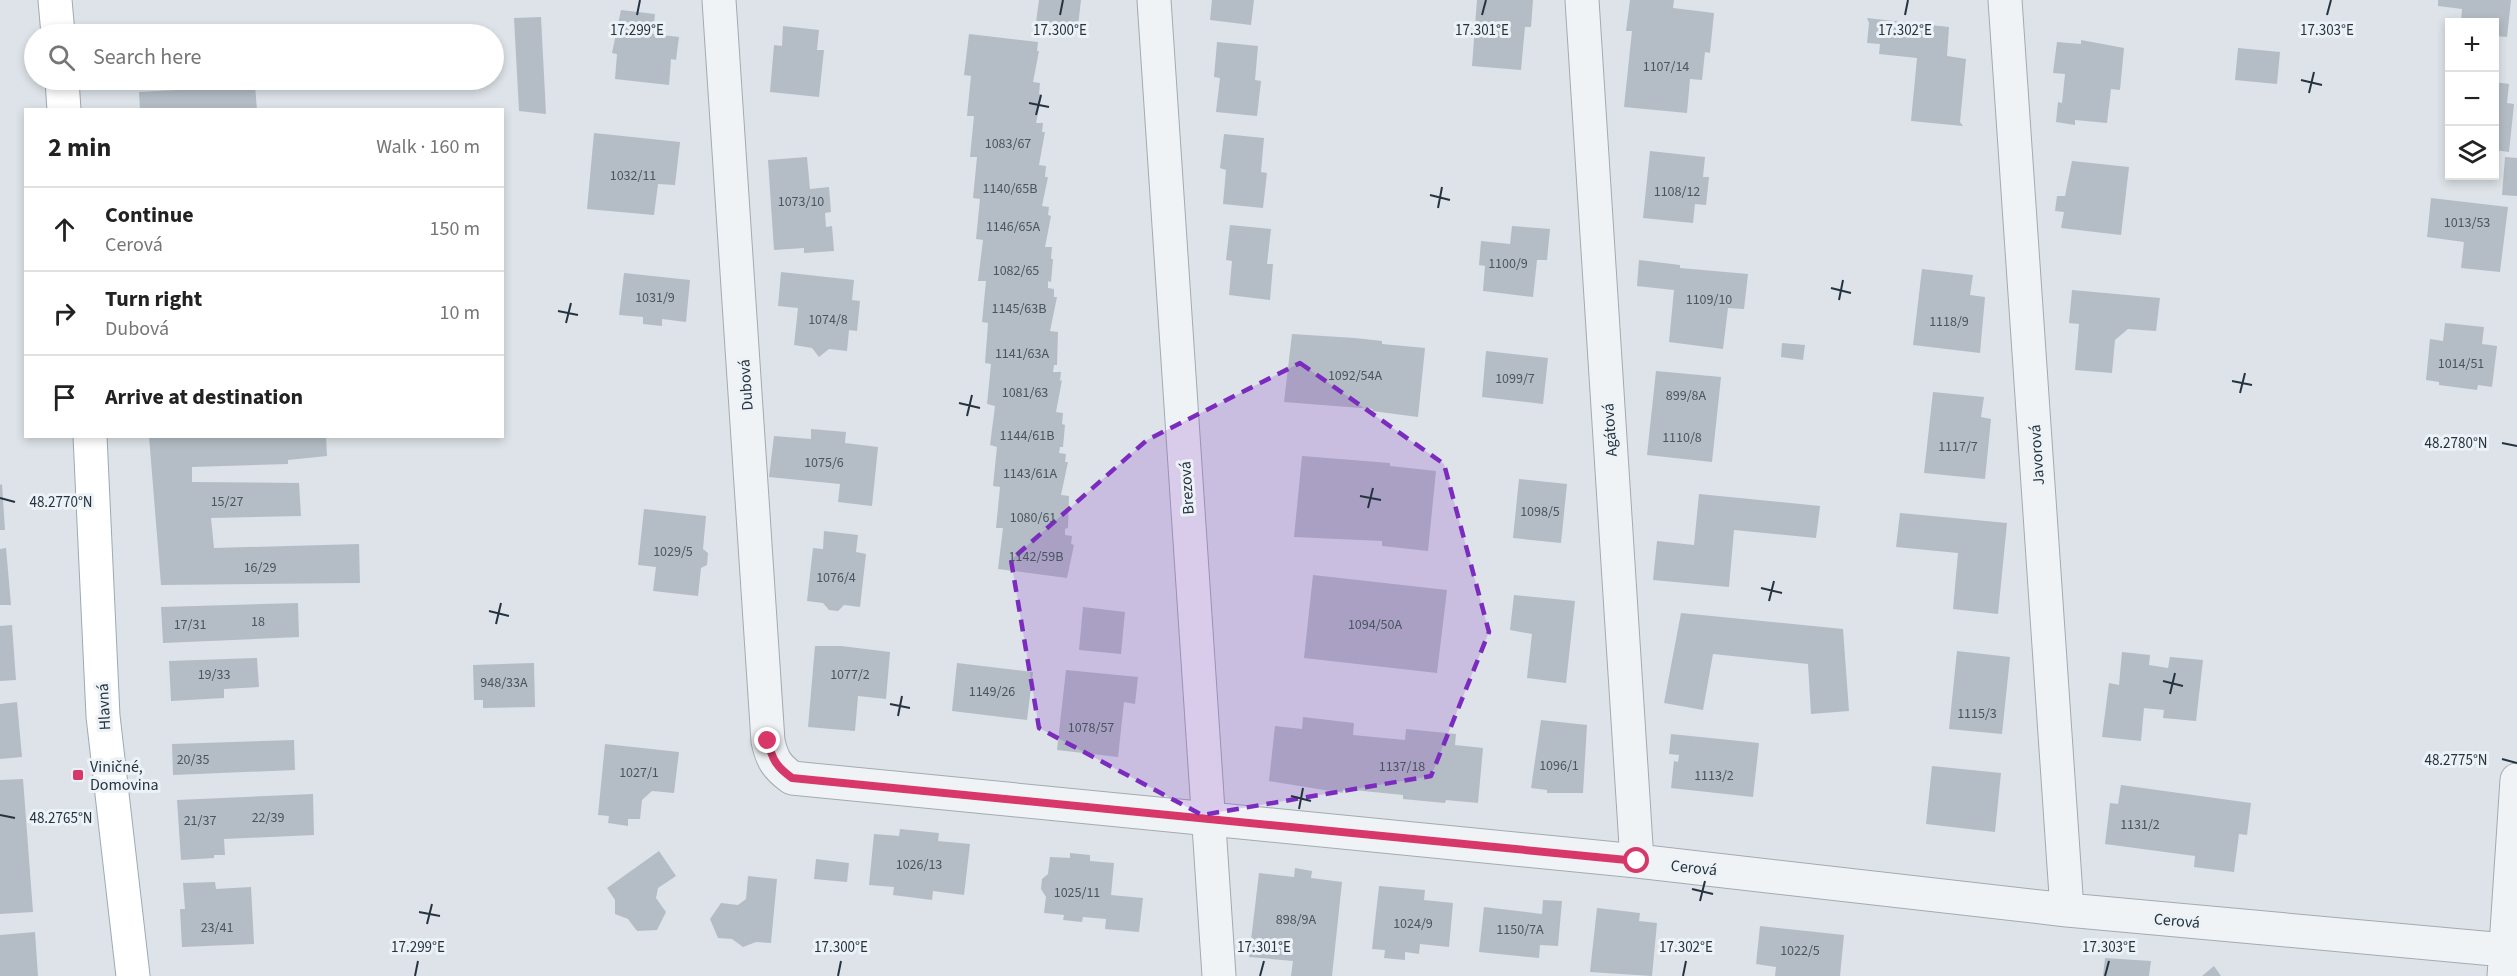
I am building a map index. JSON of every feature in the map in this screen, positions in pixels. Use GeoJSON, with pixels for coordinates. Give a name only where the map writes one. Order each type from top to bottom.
{"type":"FeatureCollection","features":[{"type":"Feature","properties":{"kind":"main road"},"geometry":{"type":"LineString","coordinates":[[55,0],[57,24]]}},
{"type":"Feature","properties":{"kind":"main road"},"geometry":{"type":"LineString","coordinates":[[63,90],[64,108]]}},
{"type":"Feature","properties":{"kind":"main road","name":"Hlavná"},"geometry":{"type":"LineString","coordinates":[[90,438],[103,716],[132,976]]}},
{"type":"Feature","properties":{"kind":"street","name":"Dubová"},"geometry":{"type":"LineString","coordinates":[[719,0],[768,741],[771,758],[778,768]]}},
{"type":"Feature","properties":{"kind":"street","name":"Brezová"},"geometry":{"type":"LineString","coordinates":[[1154,0],[1219,976]]}},
{"type":"Feature","properties":{"kind":"street","name":"Agátová"},"geometry":{"type":"LineString","coordinates":[[1582,0],[1637,861]]}},
{"type":"Feature","properties":{"kind":"street","name":"Javorová"},"geometry":{"type":"LineString","coordinates":[[2005,0],[2067,910]]}},
{"type":"Feature","properties":{"kind":"street","name":"Cerová"},"geometry":{"type":"LineString","coordinates":[[778,768],[792,778],[1637,861],[2505,963]]}},
{"type":"Feature","properties":{"kind":"street"},"geometry":{"type":"LineString","coordinates":[[2505,963],[2517,780]]}},
{"type":"Feature","properties":{"kind":"highlighted area"},"geometry":{"type":"Polygon","coordinates":[[[1300,363],[1444,464],[1489,632],[1431,776],[1202,815],[1039,728],[1011,560],[1147,440],[1300,363]]]}},
{"type":"Feature","properties":{"kind":"building"},"geometry":{"type":"Polygon","coordinates":[[[1039,0],[1081,0],[1078,26],[1036,22],[1039,0]]]}},
{"type":"Feature","properties":{"kind":"building"},"geometry":{"type":"Polygon","coordinates":[[[1212,0],[1254,0],[1251,25],[1210,20],[1212,0]]]}},
{"type":"Feature","properties":{"kind":"building"},"geometry":{"type":"Polygon","coordinates":[[[1477,0],[1533,0],[1531,27],[1525,27],[1521,70],[1472,66],[1477,0]]]}},
{"type":"Feature","properties":{"kind":"building"},"geometry":{"type":"Polygon","coordinates":[[[1630,0],[1674,0],[1673,8],[1714,13],[1710,53],[1705,52],[1702,80],[1690,79],[1687,113],[1624,107],[1632,31],[1626,31],[1630,0]]]}},
{"type":"Feature","properties":{"kind":"building"},"geometry":{"type":"Polygon","coordinates":[[[2438,0],[2511,0],[2507,37],[2499,36],[2499,18],[2461,18],[2462,9],[2438,6],[2438,0]]]}},
{"type":"Feature","properties":{"kind":"building"},"geometry":{"type":"Polygon","coordinates":[[[621,10],[655,14],[653,34],[679,37],[676,60],[671,59],[669,85],[615,79],[617,54],[612,53],[621,10]]]}},
{"type":"Feature","properties":{"kind":"building"},"geometry":{"type":"Polygon","coordinates":[[[541,17],[546,114],[519,111],[514,18],[541,17]]]}},
{"type":"Feature","properties":{"kind":"building"},"geometry":{"type":"Polygon","coordinates":[[[1867,18],[1949,27],[1947,56],[1966,59],[1960,122],[1963,126],[1911,121],[1917,58],[1879,54],[1880,44],[1867,43],[1869,23],[1867,18]]]}},
{"type":"Feature","properties":{"kind":"building"},"geometry":{"type":"Polygon","coordinates":[[[783,26],[819,30],[817,50],[824,50],[819,97],[770,92],[774,45],[782,46],[783,26]]]}},
{"type":"Feature","properties":{"kind":"building"},"geometry":{"type":"Polygon","coordinates":[[[969,34],[1038,42],[1037,51],[1039,51],[1033,82],[1040,83],[1039,94],[1042,94],[1036,123],[1043,123],[1042,132],[1045,132],[1039,165],[1046,166],[1045,177],[1048,177],[1042,206],[1049,207],[1048,215],[1051,216],[1045,247],[1052,247],[1051,259],[1053,259],[1051,282],[1048,281],[1048,288],[1054,289],[1054,297],[1057,297],[1050,331],[1058,332],[1057,365],[1054,365],[1053,372],[1061,372],[1060,381],[1062,380],[1056,412],[1063,413],[1062,424],[1065,425],[1063,447],[1060,447],[1059,453],[1066,454],[1065,462],[1068,462],[1061,495],[1069,496],[1068,528],[1065,529],[1065,535],[1072,536],[1071,544],[1074,545],[1067,578],[998,569],[1003,528],[996,528],[1000,487],[993,486],[997,447],[990,445],[995,406],[987,404],[991,364],[985,363],[988,323],[982,322],[986,281],[978,281],[983,240],[976,239],[980,199],[973,198],[977,157],[970,157],[974,116],[967,116],[971,76],[964,75],[969,34]]]}},
{"type":"Feature","properties":{"kind":"building"},"geometry":{"type":"Polygon","coordinates":[[[2081,40],[2124,48],[2120,90],[2111,89],[2107,123],[2075,120],[2075,125],[2056,122],[2058,102],[2062,103],[2065,74],[2053,73],[2057,42],[2081,44],[2081,40]]]}},
{"type":"Feature","properties":{"kind":"building"},"geometry":{"type":"Polygon","coordinates":[[[1217,42],[1258,46],[1255,80],[1261,81],[1257,116],[1216,112],[1220,78],[1214,77],[1217,42]]]}},
{"type":"Feature","properties":{"kind":"building"},"geometry":{"type":"Polygon","coordinates":[[[2238,48],[2280,52],[2277,84],[2235,80],[2238,48]]]}},
{"type":"Feature","properties":{"kind":"building"},"geometry":{"type":"Polygon","coordinates":[[[2499,83],[2509,84],[2507,103],[2514,104],[2509,152],[2499,151],[2499,83]]]}},
{"type":"Feature","properties":{"kind":"building"},"geometry":{"type":"Polygon","coordinates":[[[255,90],[257,108],[140,108],[139,92],[255,90]]]}},
{"type":"Feature","properties":{"kind":"building"},"geometry":{"type":"Polygon","coordinates":[[[594,133],[680,142],[675,185],[658,184],[654,215],[587,209],[594,133]]]}},
{"type":"Feature","properties":{"kind":"building"},"geometry":{"type":"Polygon","coordinates":[[[1224,134],[1264,138],[1261,172],[1267,173],[1263,208],[1223,204],[1226,170],[1220,168],[1224,134]]]}},
{"type":"Feature","properties":{"kind":"building"},"geometry":{"type":"Polygon","coordinates":[[[1650,151],[1705,157],[1703,177],[1709,177],[1706,205],[1695,204],[1693,223],[1643,218],[1650,151]]]}},
{"type":"Feature","properties":{"kind":"building"},"geometry":{"type":"Polygon","coordinates":[[[807,157],[810,189],[829,187],[831,212],[825,213],[826,227],[832,226],[834,251],[804,253],[804,248],[774,250],[768,160],[807,157]]]}},
{"type":"Feature","properties":{"kind":"building"},"geometry":{"type":"Polygon","coordinates":[[[2505,157],[2517,158],[2517,196],[2502,195],[2505,157]]]}},
{"type":"Feature","properties":{"kind":"building"},"geometry":{"type":"Polygon","coordinates":[[[2072,161],[2129,167],[2121,235],[2061,228],[2064,212],[2055,211],[2057,196],[2065,196],[2072,161]]]}},
{"type":"Feature","properties":{"kind":"building"},"geometry":{"type":"Polygon","coordinates":[[[2431,198],[2508,207],[2500,272],[2461,268],[2464,242],[2427,237],[2431,198]]]}},
{"type":"Feature","properties":{"kind":"building"},"geometry":{"type":"Polygon","coordinates":[[[1230,225],[1271,229],[1267,264],[1273,264],[1270,300],[1229,295],[1232,261],[1226,260],[1230,225]]]}},
{"type":"Feature","properties":{"kind":"building"},"geometry":{"type":"Polygon","coordinates":[[[1512,226],[1550,229],[1547,260],[1537,260],[1533,297],[1483,291],[1485,266],[1479,265],[1481,241],[1510,244],[1512,226]]]}},
{"type":"Feature","properties":{"kind":"building"},"geometry":{"type":"Polygon","coordinates":[[[1639,260],[1680,265],[1680,268],[1748,274],[1744,309],[1728,308],[1723,349],[1669,342],[1674,290],[1637,286],[1639,260]]]}},
{"type":"Feature","properties":{"kind":"building"},"geometry":{"type":"Polygon","coordinates":[[[1922,269],[1973,275],[1970,295],[1985,297],[1980,353],[1913,345],[1922,269]]]}},
{"type":"Feature","properties":{"kind":"building"},"geometry":{"type":"Polygon","coordinates":[[[781,272],[854,280],[852,300],[860,301],[857,331],[849,330],[847,351],[829,349],[819,357],[812,348],[794,345],[798,308],[778,306],[781,272]]]}},
{"type":"Feature","properties":{"kind":"building"},"geometry":{"type":"Polygon","coordinates":[[[624,273],[690,280],[686,322],[662,319],[662,326],[643,324],[643,317],[619,315],[624,273]]]}},
{"type":"Feature","properties":{"kind":"building"},"geometry":{"type":"Polygon","coordinates":[[[2072,290],[2160,298],[2156,331],[2128,329],[2115,340],[2112,373],[2075,370],[2079,324],[2069,323],[2072,290]]]}},
{"type":"Feature","properties":{"kind":"building"},"geometry":{"type":"Polygon","coordinates":[[[2445,323],[2484,327],[2482,344],[2497,346],[2492,387],[2478,385],[2477,390],[2439,385],[2439,382],[2426,380],[2430,339],[2443,341],[2445,323]]]}},
{"type":"Feature","properties":{"kind":"building"},"geometry":{"type":"Polygon","coordinates":[[[1292,334],[1355,338],[1382,341],[1382,344],[1425,348],[1418,417],[1372,411],[1373,409],[1284,402],[1292,334]]]}},
{"type":"Feature","properties":{"kind":"building"},"geometry":{"type":"Polygon","coordinates":[[[1782,343],[1805,345],[1803,360],[1781,357],[1782,343]]]}},
{"type":"Feature","properties":{"kind":"building"},"geometry":{"type":"Polygon","coordinates":[[[1486,351],[1548,358],[1543,404],[1482,397],[1486,351]]]}},
{"type":"Feature","properties":{"kind":"building"},"geometry":{"type":"Polygon","coordinates":[[[1656,371],[1721,377],[1712,462],[1647,455],[1656,371]]]}},
{"type":"Feature","properties":{"kind":"building"},"geometry":{"type":"Polygon","coordinates":[[[1933,392],[1984,397],[1981,417],[1991,419],[1985,479],[1924,473],[1933,392]]]}},
{"type":"Feature","properties":{"kind":"building"},"geometry":{"type":"Polygon","coordinates":[[[811,429],[846,432],[845,443],[878,447],[872,506],[838,502],[840,484],[769,477],[774,436],[811,439],[811,429]]]}},
{"type":"Feature","properties":{"kind":"building"},"geometry":{"type":"Polygon","coordinates":[[[149,438],[326,438],[327,456],[288,460],[288,464],[192,467],[192,482],[299,483],[301,516],[211,518],[214,548],[359,544],[360,583],[161,585],[149,438]]]}},
{"type":"Feature","properties":{"kind":"building"},"geometry":{"type":"Polygon","coordinates":[[[1302,456],[1390,463],[1390,466],[1436,471],[1428,551],[1382,546],[1382,541],[1294,537],[1302,456]]]}},
{"type":"Feature","properties":{"kind":"building"},"geometry":{"type":"Polygon","coordinates":[[[1519,479],[1567,484],[1561,543],[1513,538],[1519,479]]]}},
{"type":"Feature","properties":{"kind":"building"},"geometry":{"type":"Polygon","coordinates":[[[2,484],[5,530],[0,530],[0,485],[2,484]]]}},
{"type":"Feature","properties":{"kind":"building"},"geometry":{"type":"Polygon","coordinates":[[[1699,494],[1820,506],[1816,538],[1734,530],[1729,587],[1653,580],[1657,541],[1694,545],[1699,494]]]}},
{"type":"Feature","properties":{"kind":"building"},"geometry":{"type":"Polygon","coordinates":[[[644,509],[706,516],[703,549],[708,553],[707,565],[701,568],[698,596],[653,591],[656,567],[638,565],[644,509]]]}},
{"type":"Feature","properties":{"kind":"building"},"geometry":{"type":"Polygon","coordinates":[[[1900,513],[2007,523],[1998,614],[1953,609],[1958,553],[1896,547],[1900,513]]]}},
{"type":"Feature","properties":{"kind":"building"},"geometry":{"type":"Polygon","coordinates":[[[824,531],[858,535],[856,552],[866,554],[860,607],[844,605],[838,611],[829,610],[823,603],[807,601],[813,548],[823,549],[824,531]]]}},
{"type":"Feature","properties":{"kind":"building"},"geometry":{"type":"Polygon","coordinates":[[[6,548],[11,605],[0,605],[0,549],[6,548]]]}},
{"type":"Feature","properties":{"kind":"building"},"geometry":{"type":"Polygon","coordinates":[[[1313,575],[1447,590],[1437,673],[1304,658],[1313,575]]]}},
{"type":"Feature","properties":{"kind":"building"},"geometry":{"type":"Polygon","coordinates":[[[1514,595],[1575,601],[1566,683],[1527,678],[1532,634],[1510,630],[1514,595]]]}},
{"type":"Feature","properties":{"kind":"building"},"geometry":{"type":"Polygon","coordinates":[[[298,603],[299,637],[163,643],[161,607],[298,603]]]}},
{"type":"Feature","properties":{"kind":"building"},"geometry":{"type":"Polygon","coordinates":[[[1083,607],[1125,612],[1121,654],[1079,650],[1083,607]]]}},
{"type":"Feature","properties":{"kind":"building"},"geometry":{"type":"Polygon","coordinates":[[[1681,613],[1843,629],[1849,711],[1811,714],[1808,664],[1713,654],[1703,710],[1664,703],[1681,613]]]}},
{"type":"Feature","properties":{"kind":"building"},"geometry":{"type":"Polygon","coordinates":[[[12,625],[16,680],[0,681],[0,626],[12,625]]]}},
{"type":"Feature","properties":{"kind":"building"},"geometry":{"type":"Polygon","coordinates":[[[815,646],[841,646],[890,652],[886,699],[858,696],[855,731],[808,727],[815,646]]]}},
{"type":"Feature","properties":{"kind":"building"},"geometry":{"type":"Polygon","coordinates":[[[1957,651],[2010,657],[2002,734],[1949,729],[1957,651]]]}},
{"type":"Feature","properties":{"kind":"building"},"geometry":{"type":"Polygon","coordinates":[[[2122,652],[2150,655],[2149,665],[2168,668],[2170,657],[2203,660],[2196,721],[2163,718],[2164,710],[2144,708],[2141,741],[2102,737],[2109,683],[2119,685],[2122,652]]]}},
{"type":"Feature","properties":{"kind":"building"},"geometry":{"type":"Polygon","coordinates":[[[257,658],[259,687],[224,689],[224,698],[171,701],[169,661],[257,658]]]}},
{"type":"Feature","properties":{"kind":"building"},"geometry":{"type":"Polygon","coordinates":[[[534,663],[535,707],[483,708],[483,700],[474,700],[473,665],[534,663]]]}},
{"type":"Feature","properties":{"kind":"building"},"geometry":{"type":"Polygon","coordinates":[[[957,663],[1033,672],[1027,720],[952,711],[957,663]]]}},
{"type":"Feature","properties":{"kind":"building"},"geometry":{"type":"Polygon","coordinates":[[[1066,670],[1138,677],[1135,704],[1124,702],[1118,757],[1057,750],[1066,670]]]}},
{"type":"Feature","properties":{"kind":"building"},"geometry":{"type":"Polygon","coordinates":[[[17,702],[22,757],[0,759],[0,704],[17,702]]]}},
{"type":"Feature","properties":{"kind":"building"},"geometry":{"type":"Polygon","coordinates":[[[1303,717],[1354,723],[1353,735],[1405,740],[1406,729],[1456,734],[1455,745],[1483,748],[1478,803],[1403,799],[1403,795],[1343,789],[1343,793],[1269,781],[1275,726],[1302,729],[1303,717]]]}},
{"type":"Feature","properties":{"kind":"building"},"geometry":{"type":"Polygon","coordinates":[[[1541,720],[1587,725],[1583,793],[1547,793],[1547,790],[1531,788],[1541,720]]]}},
{"type":"Feature","properties":{"kind":"building"},"geometry":{"type":"Polygon","coordinates":[[[1671,734],[1759,743],[1753,797],[1671,788],[1674,761],[1678,762],[1679,755],[1669,754],[1671,734]]]}},
{"type":"Feature","properties":{"kind":"building"},"geometry":{"type":"Polygon","coordinates":[[[294,740],[295,770],[173,775],[172,744],[294,740]]]}},
{"type":"Feature","properties":{"kind":"building"},"geometry":{"type":"Polygon","coordinates":[[[605,744],[679,752],[674,793],[652,791],[642,800],[640,819],[628,819],[628,826],[608,823],[609,816],[598,815],[605,744]]]}},
{"type":"Feature","properties":{"kind":"building"},"geometry":{"type":"Polygon","coordinates":[[[1932,766],[2001,773],[1995,832],[1926,824],[1932,766]]]}},
{"type":"Feature","properties":{"kind":"building"},"geometry":{"type":"Polygon","coordinates":[[[23,779],[33,912],[0,914],[0,780],[23,779]]]}},
{"type":"Feature","properties":{"kind":"building"},"geometry":{"type":"Polygon","coordinates":[[[2121,785],[2251,803],[2247,835],[2239,834],[2234,872],[2194,867],[2195,856],[2105,844],[2110,803],[2118,804],[2121,785]]]}},
{"type":"Feature","properties":{"kind":"building"},"geometry":{"type":"Polygon","coordinates":[[[313,794],[314,835],[224,839],[225,855],[181,860],[177,800],[313,794]]]}},
{"type":"Feature","properties":{"kind":"building"},"geometry":{"type":"Polygon","coordinates":[[[900,829],[939,833],[938,841],[970,844],[964,895],[933,891],[932,900],[893,895],[894,887],[869,885],[874,834],[899,836],[900,829]]]}},
{"type":"Feature","properties":{"kind":"building"},"geometry":{"type":"Polygon","coordinates":[[[659,851],[676,876],[658,888],[656,898],[666,912],[657,930],[637,931],[628,919],[615,914],[615,900],[607,888],[659,851]]]}},
{"type":"Feature","properties":{"kind":"building"},"geometry":{"type":"Polygon","coordinates":[[[1070,853],[1090,855],[1090,861],[1114,863],[1111,895],[1143,898],[1139,932],[1105,929],[1106,919],[1083,917],[1082,922],[1063,920],[1064,915],[1044,913],[1046,897],[1041,889],[1042,879],[1048,874],[1050,857],[1070,858],[1070,853]]]}},
{"type":"Feature","properties":{"kind":"building"},"geometry":{"type":"Polygon","coordinates":[[[816,859],[849,863],[847,882],[814,879],[816,859]]]}},
{"type":"Feature","properties":{"kind":"building"},"geometry":{"type":"Polygon","coordinates":[[[1295,868],[1312,871],[1311,878],[1342,882],[1332,976],[1291,976],[1293,961],[1249,957],[1259,873],[1294,877],[1295,868]]]}},
{"type":"Feature","properties":{"kind":"building"},"geometry":{"type":"Polygon","coordinates":[[[748,876],[777,879],[771,943],[756,942],[743,947],[732,939],[718,938],[710,919],[721,903],[738,905],[746,899],[748,876]]]}},
{"type":"Feature","properties":{"kind":"building"},"geometry":{"type":"Polygon","coordinates":[[[215,882],[216,889],[251,887],[254,944],[182,947],[180,909],[185,909],[183,883],[215,882]]]}},
{"type":"Feature","properties":{"kind":"building"},"geometry":{"type":"Polygon","coordinates":[[[1379,886],[1425,890],[1424,900],[1453,903],[1449,947],[1420,944],[1419,954],[1405,952],[1405,960],[1384,958],[1385,950],[1372,949],[1379,886]]]}},
{"type":"Feature","properties":{"kind":"building"},"geometry":{"type":"Polygon","coordinates":[[[1543,900],[1562,901],[1558,946],[1540,945],[1539,958],[1479,952],[1484,907],[1542,914],[1543,900]]]}},
{"type":"Feature","properties":{"kind":"building"},"geometry":{"type":"Polygon","coordinates":[[[1597,908],[1640,913],[1639,921],[1657,923],[1652,976],[1590,972],[1597,908]]]}},
{"type":"Feature","properties":{"kind":"building"},"geometry":{"type":"Polygon","coordinates":[[[1760,926],[1844,935],[1840,976],[1775,976],[1776,967],[1756,964],[1760,926]]]}},
{"type":"Feature","properties":{"kind":"building"},"geometry":{"type":"Polygon","coordinates":[[[35,932],[38,976],[0,976],[0,935],[35,932]]]}},
{"type":"Feature","properties":{"kind":"building"},"geometry":{"type":"Polygon","coordinates":[[[2105,958],[2151,961],[2149,976],[2103,976],[2105,958]]]}},
{"type":"Feature","properties":{"kind":"building"},"geometry":{"type":"Polygon","coordinates":[[[2214,966],[2221,976],[2202,976],[2214,966]]]}},
{"type":"Feature","properties":{"kind":"place","name":"Viničné, Domovina"},"geometry":{"type":"Point","coordinates":[78,775]}},
{"type":"Feature","properties":{"kind":"route"},"geometry":{"type":"LineString","coordinates":[[768,741],[771,758],[778,768],[792,778],[1637,861]]}}]}
